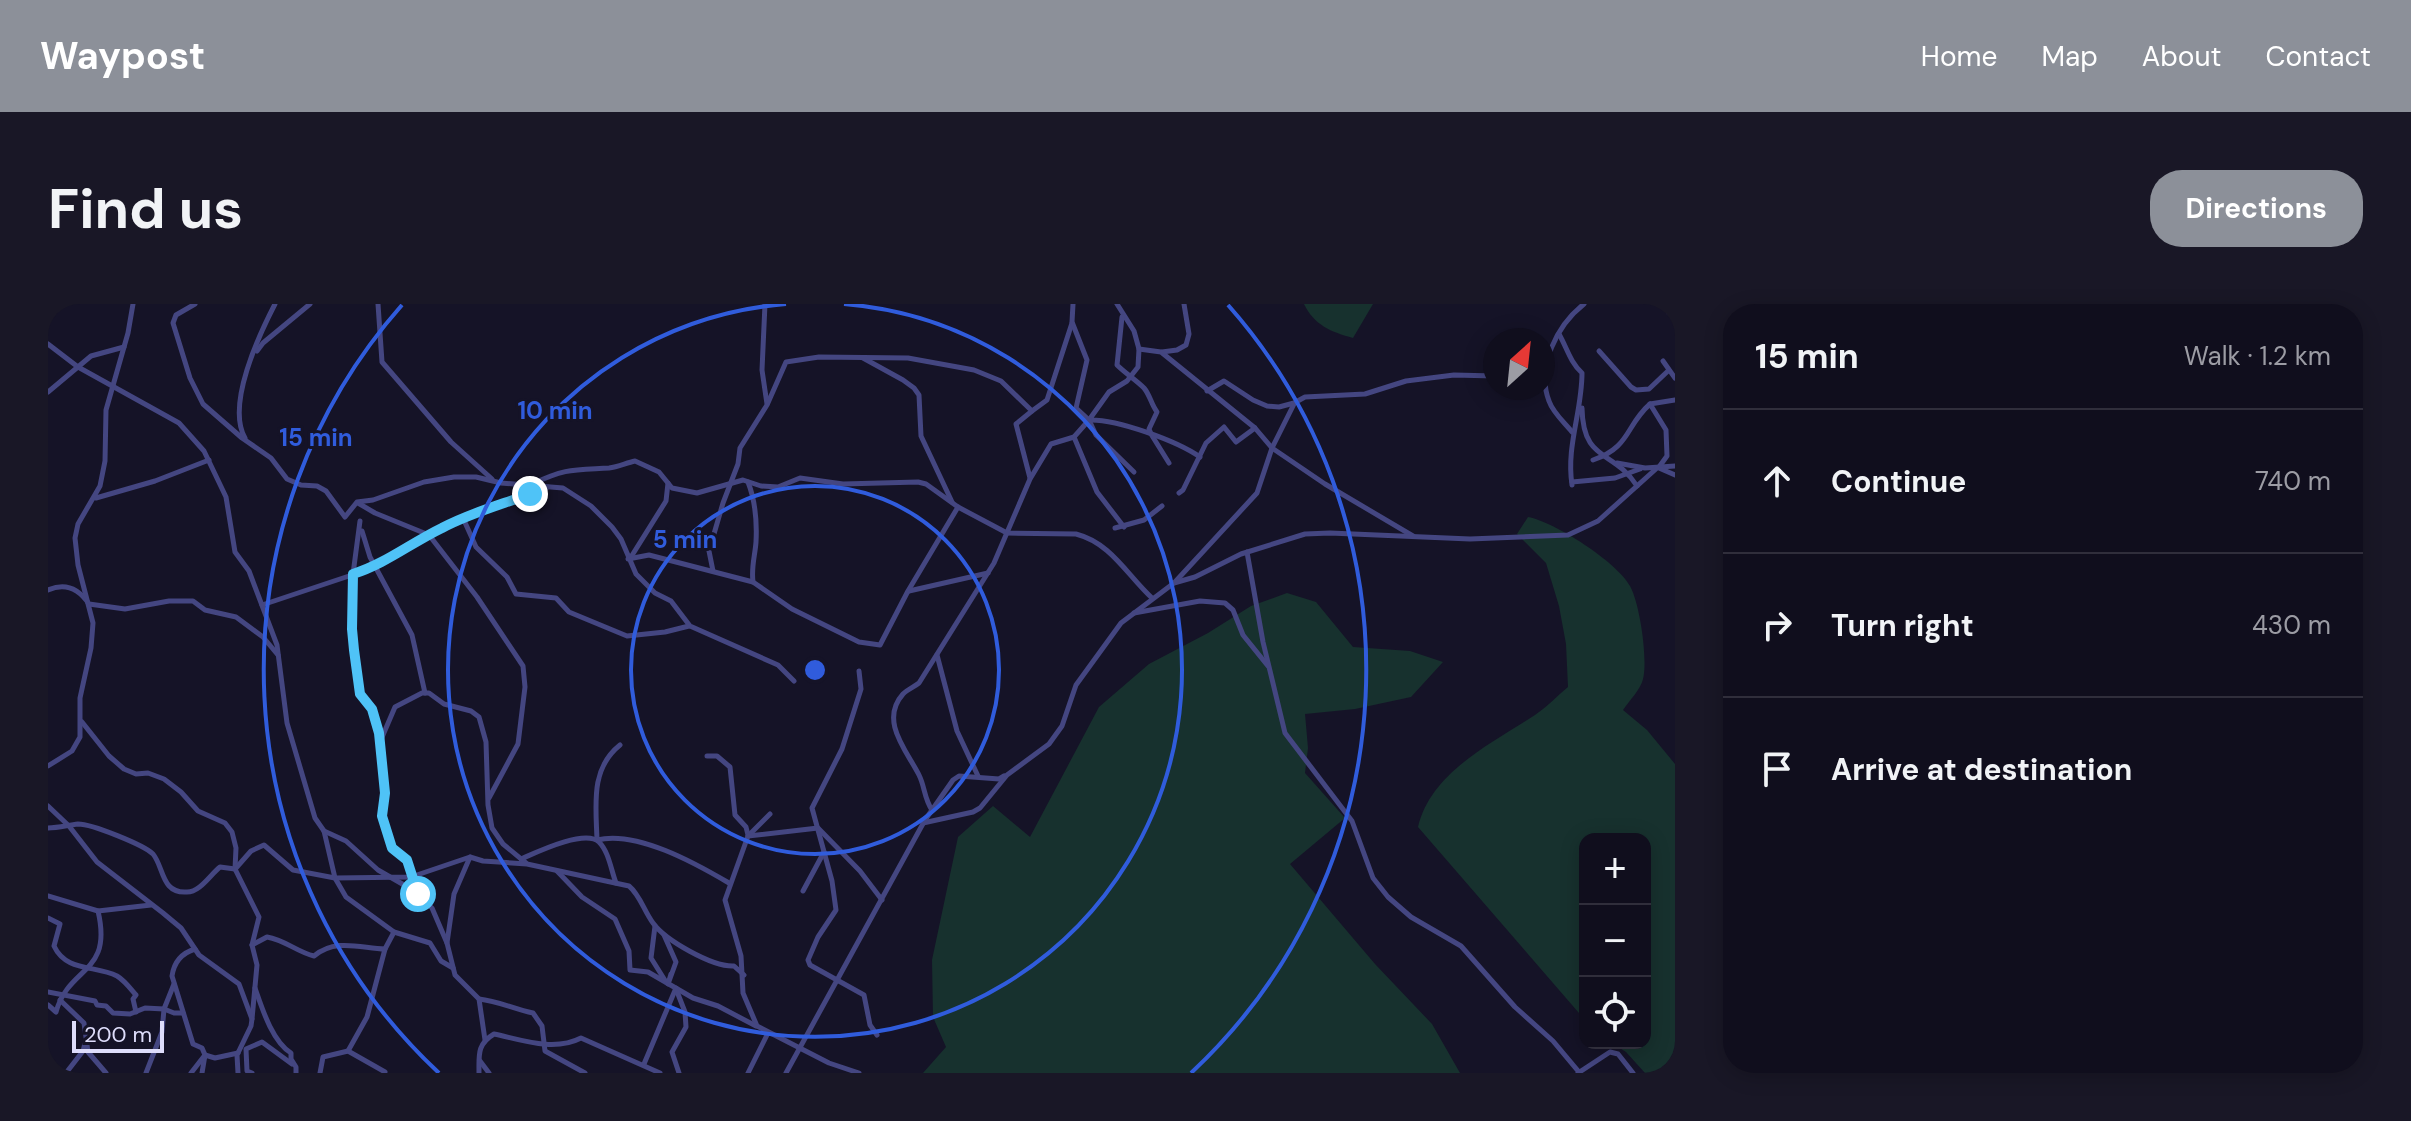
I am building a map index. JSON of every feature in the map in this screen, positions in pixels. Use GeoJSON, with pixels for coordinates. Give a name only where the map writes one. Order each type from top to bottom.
{"type":"FeatureCollection","features":[{"type":"Feature","properties":{"kind":"street"},"geometry":{"type":"LineString","coordinates":[[48,766],[72,751],[80,737],[80,698],[93,623],[78,565],[75,538],[78,524],[95,498],[103,475],[104,427],[133,304]]}},
{"type":"Feature","properties":{"kind":"street"},"geometry":{"type":"LineString","coordinates":[[195,304],[176,315],[173,323],[194,389],[203,404],[271,458],[287,479],[326,491],[345,517],[360,521]]}},
{"type":"Feature","properties":{"kind":"street"},"geometry":{"type":"LineString","coordinates":[[248,442],[242,434],[240,408],[244,378],[275,304]]}},
{"type":"Feature","properties":{"kind":"street"},"geometry":{"type":"LineString","coordinates":[[252,358],[263,343],[310,304]]}},
{"type":"Feature","properties":{"kind":"street"},"geometry":{"type":"LineString","coordinates":[[378,304],[382,362],[451,442],[495,482]]}},
{"type":"Feature","properties":{"kind":"street"},"geometry":{"type":"LineString","coordinates":[[765,304],[762,370],[767,405]]}},
{"type":"Feature","properties":{"kind":"street"},"geometry":{"type":"LineString","coordinates":[[1030,479],[1016,424],[1047,400],[1072,322],[1073,304]]}},
{"type":"Feature","properties":{"kind":"street"},"geometry":{"type":"LineString","coordinates":[[932,810],[924,797],[923,783],[899,743],[894,720],[902,695],[919,683],[988,573],[1030,479],[1051,444],[1074,437],[1109,392],[1138,367],[1139,349],[1134,331],[1117,304]]}},
{"type":"Feature","properties":{"kind":"street"},"geometry":{"type":"LineString","coordinates":[[1139,349],[1161,352],[1186,345],[1189,334],[1184,304]]}},
{"type":"Feature","properties":{"kind":"street"},"geometry":{"type":"LineString","coordinates":[[1555,342],[1566,322],[1584,304]]}},
{"type":"Feature","properties":{"kind":"street"},"geometry":{"type":"LineString","coordinates":[[1123,316],[1117,365],[1143,387],[1157,412],[1149,429],[1169,463]]}},
{"type":"Feature","properties":{"kind":"street"},"geometry":{"type":"LineString","coordinates":[[1072,322],[1087,360],[1076,408],[1089,420],[1096,435],[1134,472]]}},
{"type":"Feature","properties":{"kind":"street"},"geometry":{"type":"LineString","coordinates":[[1559,334],[1572,364],[1582,373],[1585,436],[1602,457],[1628,472],[1637,486]]}},
{"type":"Feature","properties":{"kind":"street"},"geometry":{"type":"LineString","coordinates":[[48,344],[78,367],[179,423],[209,460],[229,509],[235,552],[249,571],[280,657],[287,723],[315,818],[324,831],[335,878],[352,903],[394,932],[430,943],[441,961],[453,968]]}},
{"type":"Feature","properties":{"kind":"street"},"geometry":{"type":"LineString","coordinates":[[48,392],[91,356],[124,347]]}},
{"type":"Feature","properties":{"kind":"street"},"geometry":{"type":"LineString","coordinates":[[1599,351],[1636,390],[1649,389],[1669,370]]}},
{"type":"Feature","properties":{"kind":"street"},"geometry":{"type":"LineString","coordinates":[[1161,352],[1255,428],[1272,448],[1414,537]]}},
{"type":"Feature","properties":{"kind":"street"},"geometry":{"type":"LineString","coordinates":[[713,571],[709,551],[742,443],[767,405],[786,362],[819,357],[908,358],[986,374],[1001,381],[1032,411]]}},
{"type":"Feature","properties":{"kind":"street"},"geometry":{"type":"LineString","coordinates":[[862,358],[903,380],[919,395],[921,436],[955,505]]}},
{"type":"Feature","properties":{"kind":"street"},"geometry":{"type":"LineString","coordinates":[[1663,361],[1675,378]]}},
{"type":"Feature","properties":{"kind":"street"},"geometry":{"type":"LineString","coordinates":[[1207,391],[1224,381],[1253,400],[1279,407],[1318,395],[1365,394],[1394,384],[1430,378],[1483,376]]}},
{"type":"Feature","properties":{"kind":"street"},"geometry":{"type":"LineString","coordinates":[[1581,399],[1572,432],[1572,484],[1615,478],[1645,468]]}},
{"type":"Feature","properties":{"kind":"street"},"geometry":{"type":"LineString","coordinates":[[1549,400],[1572,432]]}},
{"type":"Feature","properties":{"kind":"street"},"geometry":{"type":"LineString","coordinates":[[1593,460],[1625,441],[1650,404],[1675,400]]}},
{"type":"Feature","properties":{"kind":"street"},"geometry":{"type":"LineString","coordinates":[[786,1073],[932,810],[959,776],[999,779],[1049,744],[1062,726],[1076,685],[1121,623],[1174,583],[1257,493],[1272,448],[1294,403]]}},
{"type":"Feature","properties":{"kind":"street"},"geometry":{"type":"LineString","coordinates":[[1650,404],[1666,432],[1675,439]]}},
{"type":"Feature","properties":{"kind":"street"},"geometry":{"type":"LineString","coordinates":[[1089,420],[1103,420],[1151,434],[1187,448],[1200,457]]}},
{"type":"Feature","properties":{"kind":"street"},"geometry":{"type":"LineString","coordinates":[[1179,493],[1206,443],[1224,427],[1236,442],[1255,428]]}},
{"type":"Feature","properties":{"kind":"street"},"geometry":{"type":"LineString","coordinates":[[1174,583],[1195,577],[1247,552],[1305,534],[1470,539],[1568,535],[1598,521],[1658,468],[1667,456],[1666,432]]}},
{"type":"Feature","properties":{"kind":"street"},"geometry":{"type":"LineString","coordinates":[[1074,437],[1097,492],[1124,527]]}},
{"type":"Feature","properties":{"kind":"street"},"geometry":{"type":"LineString","coordinates":[[1584,459],[1645,468],[1675,466]]}},
{"type":"Feature","properties":{"kind":"street"},"geometry":{"type":"LineString","coordinates":[[95,498],[155,481],[209,460]]}},
{"type":"Feature","properties":{"kind":"street"},"geometry":{"type":"LineString","coordinates":[[531,484],[559,471],[580,467],[612,468],[635,461],[659,472],[681,492],[697,493],[731,483],[748,482],[778,487],[800,478],[843,484],[918,482],[1007,533],[1076,534],[1086,537],[1111,552],[1152,598]]}},
{"type":"Feature","properties":{"kind":"street"},"geometry":{"type":"LineString","coordinates":[[1658,468],[1675,475]]}},
{"type":"Feature","properties":{"kind":"street"},"geometry":{"type":"LineString","coordinates":[[345,517],[357,502],[373,500],[424,482],[454,477],[563,488],[591,506],[621,539],[644,584],[671,601],[690,626],[778,665],[794,681]]}},
{"type":"Feature","properties":{"kind":"street"},"geometry":{"type":"LineString","coordinates":[[748,482],[756,532],[751,567],[753,582]]}},
{"type":"Feature","properties":{"kind":"street"},"geometry":{"type":"LineString","coordinates":[[630,558],[666,501],[668,483]]}},
{"type":"Feature","properties":{"kind":"street"},"geometry":{"type":"LineString","coordinates":[[262,605],[376,567],[463,518],[550,486]]}},
{"type":"Feature","properties":{"kind":"street"},"geometry":{"type":"LineString","coordinates":[[357,502],[375,513],[429,535],[477,597],[523,666],[525,687],[518,744],[489,798]]}},
{"type":"Feature","properties":{"kind":"street"},"geometry":{"type":"LineString","coordinates":[[637,547],[649,555],[753,582],[792,609],[859,642],[880,645],[955,505]]}},
{"type":"Feature","properties":{"kind":"street"},"geometry":{"type":"LineString","coordinates":[[1115,528],[1144,520],[1162,506]]}},
{"type":"Feature","properties":{"kind":"street"},"geometry":{"type":"LineString","coordinates":[[463,518],[476,547],[507,577],[516,594],[556,598],[569,612],[627,636],[690,626]]}},
{"type":"Feature","properties":{"kind":"street"},"geometry":{"type":"LineString","coordinates":[[360,521],[364,543],[412,635],[425,693],[479,717],[486,742],[492,828],[496,837],[527,864]]}},
{"type":"Feature","properties":{"kind":"street"},"geometry":{"type":"LineString","coordinates":[[360,521],[353,574],[352,629],[360,694],[375,715],[385,793],[382,816],[392,848],[407,860],[418,894]]}},
{"type":"Feature","properties":{"kind":"street"},"geometry":{"type":"LineString","coordinates":[[1247,552],[1285,733],[1352,821],[1373,878],[1380,888],[1411,917],[1461,946],[1515,1007],[1553,1041],[1578,1073],[1610,1052],[1618,1054],[1633,1073]]}},
{"type":"Feature","properties":{"kind":"street"},"geometry":{"type":"LineString","coordinates":[[630,558],[649,555]]}},
{"type":"Feature","properties":{"kind":"street"},"geometry":{"type":"LineString","coordinates":[[908,591],[988,573]]}},
{"type":"Feature","properties":{"kind":"street"},"geometry":{"type":"LineString","coordinates":[[48,590],[67,586],[82,594],[89,604],[125,609],[169,601],[193,601],[205,610],[236,617],[263,637],[280,657]]}},
{"type":"Feature","properties":{"kind":"street"},"geometry":{"type":"LineString","coordinates":[[1133,613],[1200,601],[1225,603],[1233,610],[1248,643],[1271,670]]}},
{"type":"Feature","properties":{"kind":"street"},"geometry":{"type":"LineString","coordinates":[[937,655],[957,731],[978,777]]}},
{"type":"Feature","properties":{"kind":"street"},"geometry":{"type":"LineString","coordinates":[[859,671],[861,689],[842,749],[812,808],[834,889],[836,910],[818,937],[808,960],[810,965],[864,995],[870,1025],[877,1035]]}},
{"type":"Feature","properties":{"kind":"street"},"geometry":{"type":"LineString","coordinates":[[380,743],[395,707],[425,693]]}},
{"type":"Feature","properties":{"kind":"street"},"geometry":{"type":"LineString","coordinates":[[81,721],[109,756],[124,769],[164,779],[198,811],[225,823],[232,832],[236,848],[235,869],[258,912],[252,945],[257,965],[252,1019],[238,1053],[238,1073]]}},
{"type":"Feature","properties":{"kind":"street"},"geometry":{"type":"LineString","coordinates":[[616,884],[608,856],[597,840],[596,784],[609,754],[620,745]]}},
{"type":"Feature","properties":{"kind":"street"},"geometry":{"type":"LineString","coordinates":[[707,756],[717,756],[730,767],[735,815],[746,827],[748,836]]}},
{"type":"Feature","properties":{"kind":"street"},"geometry":{"type":"LineString","coordinates":[[923,823],[980,808],[1007,775]]}},
{"type":"Feature","properties":{"kind":"street"},"geometry":{"type":"LineString","coordinates":[[48,806],[69,826],[97,862],[181,928],[205,960],[239,984],[252,1019]]}},
{"type":"Feature","properties":{"kind":"street"},"geometry":{"type":"LineString","coordinates":[[757,1026],[743,993],[744,975],[725,900],[748,836],[770,814]]}},
{"type":"Feature","properties":{"kind":"street"},"geometry":{"type":"LineString","coordinates":[[48,828],[86,825],[145,849],[154,856],[161,876],[171,888],[184,893],[197,890],[220,867],[235,869]]}},
{"type":"Feature","properties":{"kind":"street"},"geometry":{"type":"LineString","coordinates":[[748,836],[818,828]]}},
{"type":"Feature","properties":{"kind":"street"},"geometry":{"type":"LineString","coordinates":[[818,828],[860,871],[882,900]]}},
{"type":"Feature","properties":{"kind":"street"},"geometry":{"type":"LineString","coordinates":[[324,831],[346,841],[378,870],[418,894],[437,915],[455,975],[479,999],[485,1040]]}},
{"type":"Feature","properties":{"kind":"street"},"geometry":{"type":"LineString","coordinates":[[521,859],[560,843],[624,837],[662,849],[729,883]]}},
{"type":"Feature","properties":{"kind":"street"},"geometry":{"type":"LineString","coordinates":[[235,869],[251,851],[264,845],[293,870],[335,878],[411,877],[470,857],[527,864],[632,887],[675,956],[675,970],[667,984]]}},
{"type":"Feature","properties":{"kind":"street"},"geometry":{"type":"LineString","coordinates":[[803,891],[824,852]]}},
{"type":"Feature","properties":{"kind":"street"},"geometry":{"type":"LineString","coordinates":[[447,943],[454,894],[470,857]]}},
{"type":"Feature","properties":{"kind":"street"},"geometry":{"type":"LineString","coordinates":[[557,871],[582,897],[615,919],[629,951],[630,970],[648,972],[693,998],[718,1006],[829,1063],[859,1073]]}},
{"type":"Feature","properties":{"kind":"street"},"geometry":{"type":"LineString","coordinates":[[48,896],[98,911],[151,905]]}},
{"type":"Feature","properties":{"kind":"street"},"geometry":{"type":"LineString","coordinates":[[48,1005],[56,1012],[64,993],[101,949],[98,911]]}},
{"type":"Feature","properties":{"kind":"street"},"geometry":{"type":"LineString","coordinates":[[48,918],[60,924],[54,946],[57,954],[70,963],[121,979],[136,995],[133,999],[136,1012]]}},
{"type":"Feature","properties":{"kind":"street"},"geometry":{"type":"LineString","coordinates":[[655,926],[651,958],[667,984]]}},
{"type":"Feature","properties":{"kind":"street"},"geometry":{"type":"LineString","coordinates":[[348,1051],[367,1017],[385,949],[394,932]]}},
{"type":"Feature","properties":{"kind":"street"},"geometry":{"type":"LineString","coordinates":[[660,932],[706,960],[734,966],[744,975]]}},
{"type":"Feature","properties":{"kind":"street"},"geometry":{"type":"LineString","coordinates":[[252,945],[267,937],[280,939],[314,956],[324,948],[340,944],[385,949]]}},
{"type":"Feature","properties":{"kind":"street"},"geometry":{"type":"LineString","coordinates":[[195,949],[185,953],[173,966],[172,976],[193,1044],[202,1048],[205,1055],[202,1073]]}},
{"type":"Feature","properties":{"kind":"street"},"geometry":{"type":"LineString","coordinates":[[667,984],[671,974]]}},
{"type":"Feature","properties":{"kind":"street"},"geometry":{"type":"LineString","coordinates":[[146,1073],[162,1032],[164,1009],[174,984]]}},
{"type":"Feature","properties":{"kind":"street"},"geometry":{"type":"LineString","coordinates":[[254,984],[269,1018],[268,1025],[282,1047],[291,1053],[296,1070]]}},
{"type":"Feature","properties":{"kind":"street"},"geometry":{"type":"LineString","coordinates":[[644,1064],[676,988]]}},
{"type":"Feature","properties":{"kind":"street"},"geometry":{"type":"LineString","coordinates":[[676,988],[685,1012],[686,1027],[672,1052],[679,1073]]}},
{"type":"Feature","properties":{"kind":"street"},"geometry":{"type":"LineString","coordinates":[[48,992],[95,1001],[113,1013],[130,1014],[145,1008],[183,1013]]}},
{"type":"Feature","properties":{"kind":"street"},"geometry":{"type":"LineString","coordinates":[[479,999],[533,1013],[542,1026],[545,1051],[585,1073]]}},
{"type":"Feature","properties":{"kind":"street"},"geometry":{"type":"LineString","coordinates":[[60,1000],[84,1023],[88,1052],[106,1073]]}},
{"type":"Feature","properties":{"kind":"street"},"geometry":{"type":"LineString","coordinates":[[748,1073],[768,1033]]}},
{"type":"Feature","properties":{"kind":"street"},"geometry":{"type":"LineString","coordinates":[[479,1073],[479,1048],[494,1034],[543,1045],[581,1038],[660,1073]]}},
{"type":"Feature","properties":{"kind":"street"},"geometry":{"type":"LineString","coordinates":[[66,1073],[83,1051],[85,1042]]}},
{"type":"Feature","properties":{"kind":"street"},"geometry":{"type":"LineString","coordinates":[[252,1073],[247,1071],[246,1049],[262,1042],[296,1070]]}},
{"type":"Feature","properties":{"kind":"street"},"geometry":{"type":"LineString","coordinates":[[320,1073],[323,1057],[348,1051],[385,1072]]}},
{"type":"Feature","properties":{"kind":"street"},"geometry":{"type":"LineString","coordinates":[[205,1055],[215,1058],[238,1053]]}},
{"type":"Feature","properties":{"kind":"street"},"geometry":{"type":"LineString","coordinates":[[191,1073],[205,1055]]}},
{"type":"Feature","properties":{"kind":"street"},"geometry":{"type":"LineString","coordinates":[[479,1059],[489,1073]]}},
{"type":"Feature","properties":{"kind":"green space"},"geometry":{"type":"Polygon","coordinates":[[[1304,304],[1373,304],[1353,338],[1324,327],[1304,304]]]}},
{"type":"Feature","properties":{"kind":"green space"},"geometry":{"type":"Polygon","coordinates":[[[1528,517],[1554,527],[1599,555],[1623,576],[1634,594],[1644,646],[1644,670],[1640,687],[1623,710],[1647,730],[1675,764],[1675,1073],[1645,1073],[1621,1049],[1651,1049],[1651,833],[1579,833],[1579,1013],[1418,827],[1425,808],[1449,775],[1539,712],[1568,687],[1566,644],[1546,563],[1517,534],[1528,517]]]}},
{"type":"Feature","properties":{"kind":"green space"},"geometry":{"type":"Polygon","coordinates":[[[1287,593],[1316,602],[1353,647],[1410,651],[1443,662],[1411,697],[1355,709],[1305,714],[1308,748],[1305,773],[1345,818],[1290,864],[1375,964],[1432,1024],[1460,1073],[923,1073],[946,1047],[933,1017],[932,960],[958,837],[993,806],[1030,837],[1099,707],[1149,664],[1251,606],[1287,593]]]}},
{"type":"Feature","properties":{"kind":"route"},"geometry":{"type":"LineString","coordinates":[[418,894],[407,860],[392,848],[382,816],[385,793],[379,733],[375,715],[360,694],[354,650],[353,574],[376,567],[441,528],[476,512],[530,494]]}}]}
